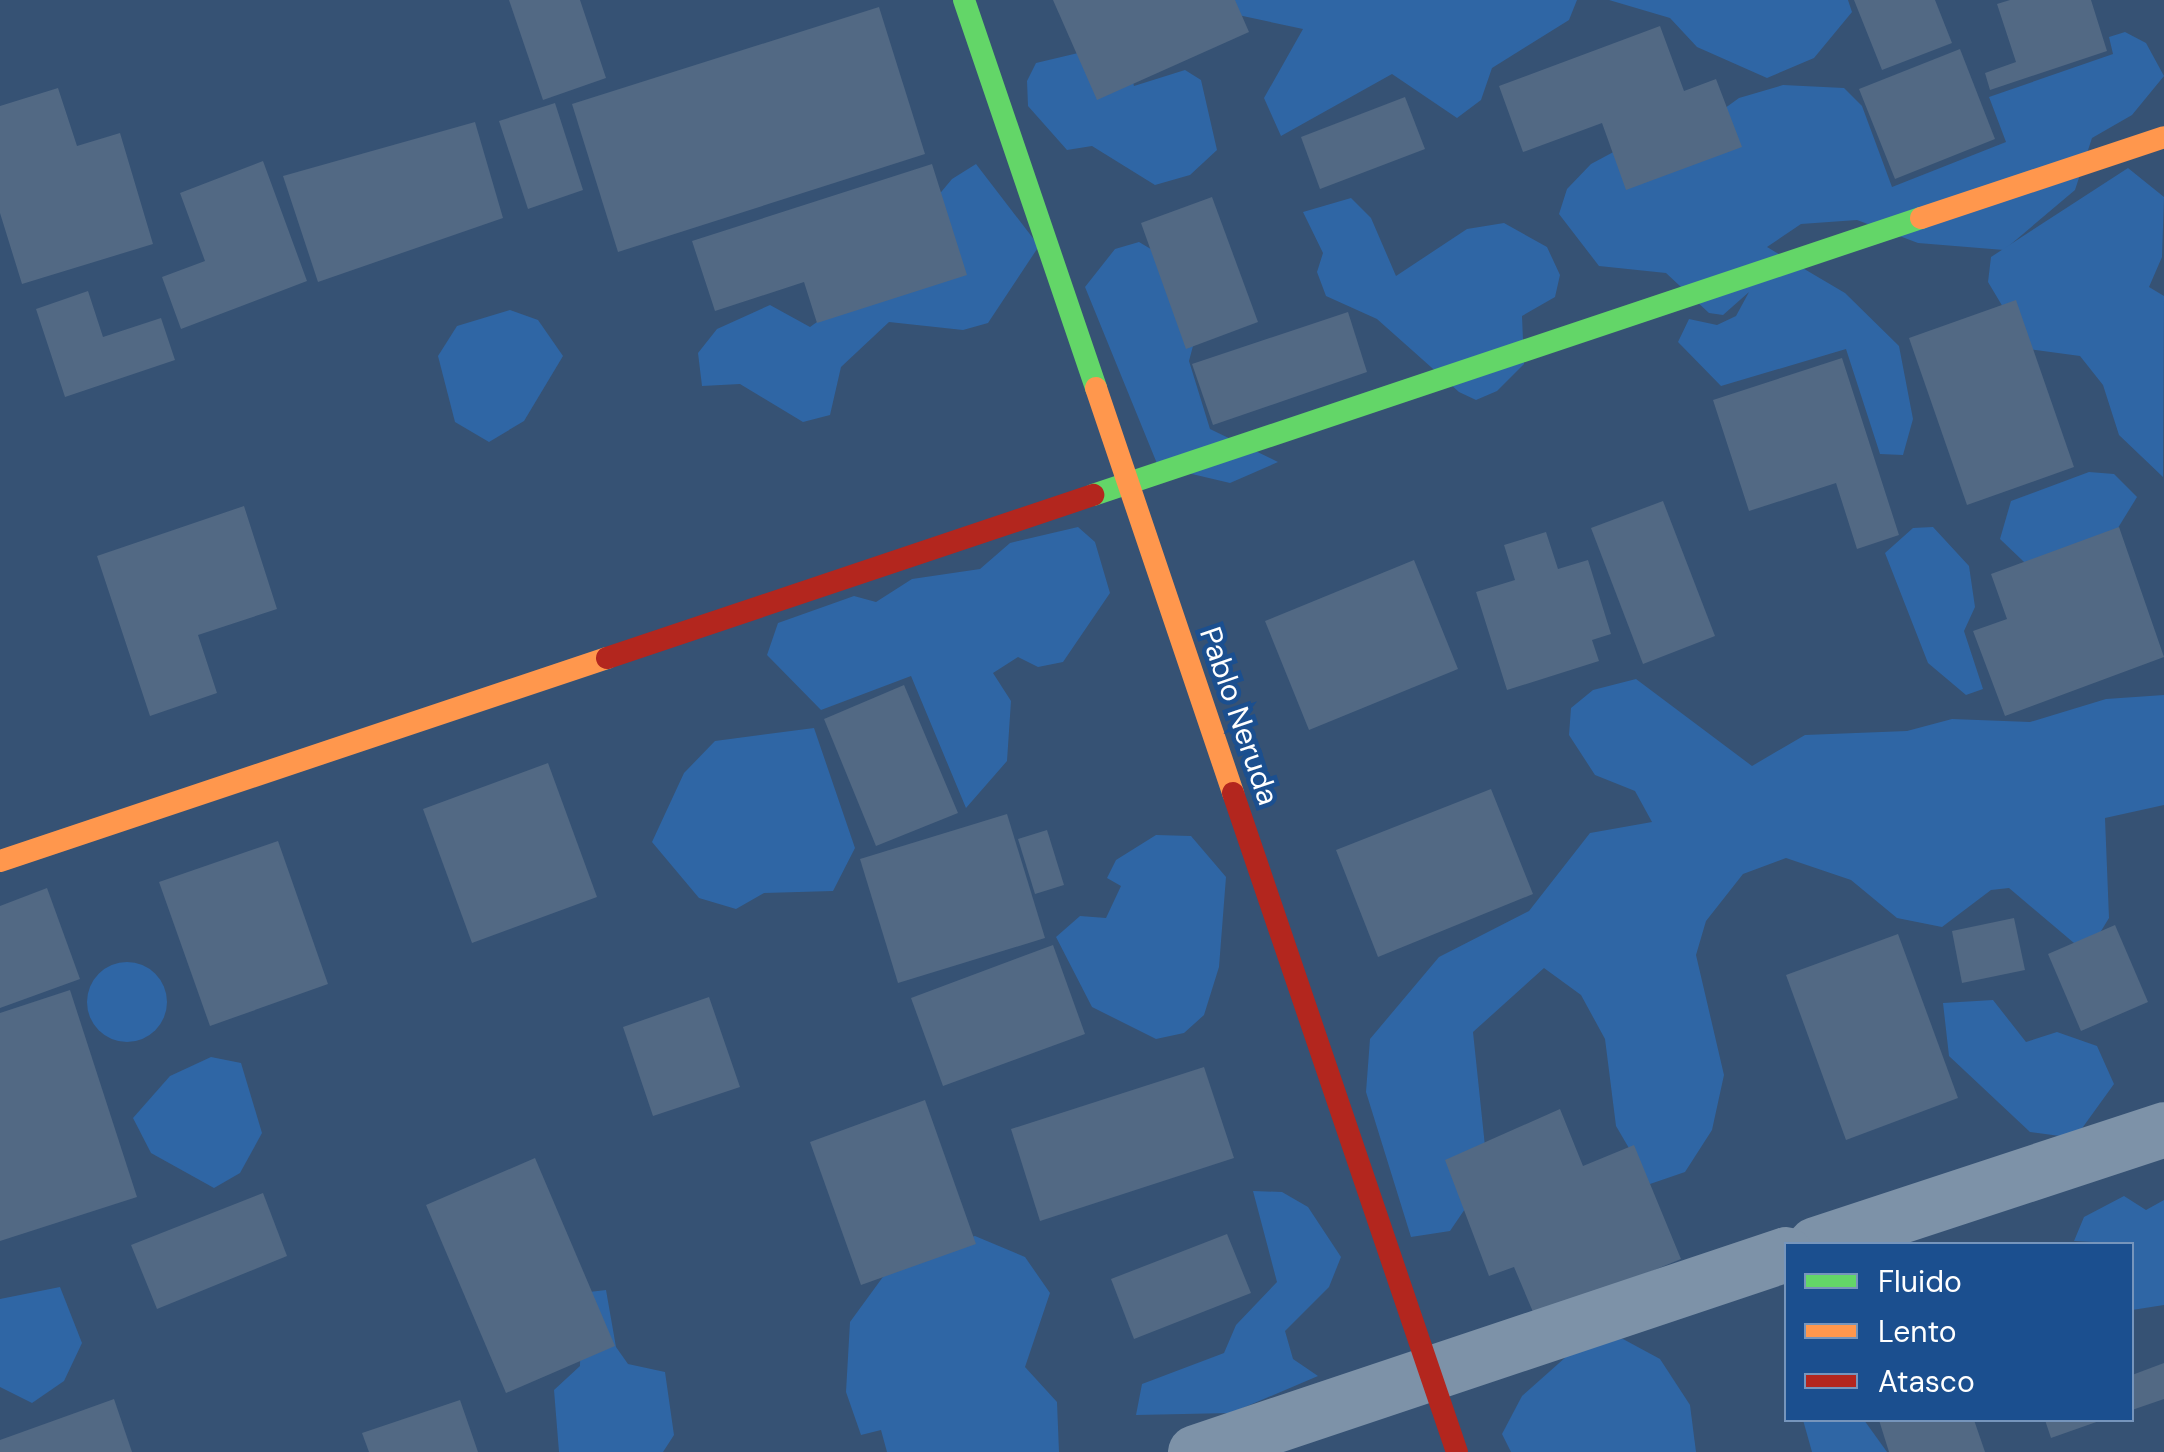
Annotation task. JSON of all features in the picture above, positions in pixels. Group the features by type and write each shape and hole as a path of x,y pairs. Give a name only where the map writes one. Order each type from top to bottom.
{"street":[{"name":"Pablo Neruda","path":"964,0 1457,1452"},
{"path":"0,861 2164,138"},
{"path":"1821,1242 2164,1129"},
{"path":"1195,1452 1784,1255"}],"shaded area":[{"path":"1218,0 1577,0 1569,20 1492,68 1481,100 1457,118 1392,74 1281,136 1264,98 1303,29 1224,12"},
{"path":"1609,0 1848,0 1852,12 1814,58 1767,78 1697,47 1670,18"},
{"path":"2125,32 2146,43 2164,76 2132,115 2092,138 2075,190 2004,250 1918,243 1857,220 1801,224 1767,247 1845,293 1899,346 1913,419 1903,455 1880,454 1846,349 1721,386 1678,342 1689,319 1717,325 1736,316 1749,292 1723,315 1709,313 1666,273 1599,266 1559,214 1567,189 1591,164 1634,141 1685,137 1739,98 1783,85 1844,88 1862,106 1892,187 2006,142 1989,97 2113,54 2109,37"},
{"path":"1095,49 1129,68 1134,86 1185,70 1201,80 1217,150 1190,175 1155,185 1092,146 1067,150 1028,106 1027,81 1036,63"},
{"path":"976,164 1039,246 988,323 963,330 889,322 841,367 830,415 803,422 740,384 702,386 698,353 717,329 770,305 810,327 856,294 952,179"},
{"path":"2128,168 2164,197 2162,257 2149,287 2164,296 2163,477 2119,435 2103,385 2080,356 2028,349 1988,282 1991,257"},
{"path":"1351,198 1371,218 1396,276 1467,229 1504,223 1547,247 1560,275 1555,297 1522,316 1524,364 1497,391 1476,400 1459,392 1377,319 1326,296 1317,272 1323,253 1303,212"},
{"path":"1139,242 1176,264 1198,327 1189,361 1210,429 1278,462 1230,483 1158,466 1085,287 1115,249"},
{"path":"510,310 538,320 563,356 524,421 489,442 455,422 438,356 457,326"},
{"path":"2089,472 2114,474 2137,497 2097,562 2045,582 2000,539 2011,501"},
{"path":"1078,527 1095,542 1110,593 1063,662 1038,667 1018,657 993,673 1011,701 1007,761 966,808 911,676 821,710 767,655 778,623 854,596 876,602 912,579 980,569 1010,543"},
{"path":"1933,527 1969,566 1975,607 1964,631 1983,689 1966,695 1928,663 1885,553 1913,528"},
{"path":"1636,679 1752,766 1805,735 1907,731 1952,719 2030,722 2106,699 2164,695 2164,805 2105,818 2109,918 2087,954 2009,888 1991,890 1942,927 1897,918 1851,880 1786,858 1743,874 1706,921 1696,955 1724,1075 1712,1130 1685,1172 1650,1184 1616,1126 1605,1039 1581,995 1544,968 1473,1032 1488,1175 1450,1231 1411,1237 1366,1092 1370,1039 1439,957 1529,911 1590,833 1652,822 1635,791 1595,775 1569,735 1571,708 1593,690"},
{"path":"814,728 855,848 833,891 764,893 736,909 699,898 652,842 684,773 715,741"},
{"path":"1156,835 1191,836 1226,877 1219,967 1204,1015 1184,1033 1156,1039 1092,1007 1056,937 1080,916 1106,918 1121,886 1107,878 1116,860"},
{"path":"127,962 142,965 155,974 164,987 164,1017 155,1030 142,1039 127,1042 112,1039 99,1030 90,1017 87,1002 90,987 99,974 112,965"},
{"path":"1993,1000 2026,1042 2057,1032 2097,1046 2114,1084 2075,1138 2030,1132 1949,1056 1943,1003"},
{"path":"211,1057 241,1063 262,1133 240,1173 214,1188 151,1153 133,1118 170,1076"},
{"path":"1253,1191 1282,1192 1308,1207 1341,1257 1329,1287 1285,1331 1293,1359 1318,1376 1231,1413 1136,1415 1142,1384 1224,1353 1236,1325 1277,1282"},
{"path":"2124,1196 2146,1210 2164,1200 2164,1305 2134,1310 2134,1242 2074,1241 2084,1217"},
{"path":"975,1236 1025,1257 1050,1293 1025,1367 1057,1402 1059,1452 887,1452 881,1430 861,1435 846,1392 850,1322 896,1259"},
{"path":"60,1287 82,1343 64,1381 32,1403 0,1387 0,1299"},
{"path":"606,1290 616,1347 628,1364 665,1372 674,1435 663,1452 559,1452 554,1390 580,1366 581,1293"},
{"path":"1623,1339 1660,1359 1690,1405 1696,1452 1511,1452 1502,1434 1522,1396 1585,1340"},
{"path":"1804,1422 1865,1422 1887,1452 1812,1452"}],"building":[{"path":"509,0 580,0 606,78 543,100"},
{"path":"1053,0 1235,0 1249,32 1097,100"},
{"path":"1854,0 1935,0 1952,43 1882,70"},
{"path":"2010,0 2091,0 2107,51 1990,90 1985,73 2016,62 1997,4"},
{"path":"879,7 925,154 618,252 572,104"},
{"path":"1660,26 1684,91 1716,79 1742,147 1626,190 1602,123 1523,152 1499,86"},
{"path":"1960,49 1995,139 1895,179 1859,89"},
{"path":"58,88 77,146 120,133 153,244 22,284 0,213 0,106"},
{"path":"1405,97 1425,149 1320,189 1301,137"},
{"path":"555,103 583,190 528,209 499,121"},
{"path":"475,122 503,218 318,282 283,176"},
{"path":"263,161 307,281 181,329 162,277 205,261 180,193"},
{"path":"932,164 967,275 817,323 804,282 715,311 692,241"},
{"path":"1212,197 1258,322 1186,349 1141,223"},
{"path":"88,291 103,337 161,318 175,360 65,397 36,309"},
{"path":"2016,300 2074,467 1967,505 1909,338"},
{"path":"1348,312 1367,372 1213,425 1192,364"},
{"path":"1842,358 1899,535 1857,549 1836,483 1749,511 1713,400"},
{"path":"1663,501 1715,636 1643,664 1591,528"},
{"path":"244,506 277,609 198,635 217,693 150,716 97,556"},
{"path":"2119,527 2164,657 2005,716 1973,631 2007,619 1991,574"},
{"path":"1546,532 1558,569 1588,560 1611,634 1592,640 1599,661 1507,690 1476,592 1515,580 1504,545"},
{"path":"1414,560 1458,669 1309,730 1265,621"},
{"path":"904,685 958,813 876,846 824,719"},
{"path":"548,763 597,897 472,943 423,809"},
{"path":"1491,789 1533,894 1378,957 1336,850"},
{"path":"1007,814 1045,938 898,983 860,859"},
{"path":"1047,830 1064,885 1035,894 1018,839"},
{"path":"278,841 328,984 210,1026 159,882"},
{"path":"47,888 80,979 0,1008 0,906"},
{"path":"2014,918 2025,970 1962,983 1952,931"},
{"path":"2115,925 2148,1002 2081,1031 2048,954"},
{"path":"1898,934 1958,1098 1846,1140 1786,975"},
{"path":"1053,945 1085,1034 943,1086 911,998"},
{"path":"70,990 137,1197 0,1241 0,1013"},
{"path":"709,997 740,1087 653,1116 623,1027"},
{"path":"1204,1067 1234,1158 1040,1221 1011,1129"},
{"path":"925,1100 976,1244 861,1285 810,1142"},
{"path":"1560,1109 1583,1166 1634,1145 1681,1259 1536,1319 1514,1267 1489,1276 1445,1160"},
{"path":"535,1158 615,1346 506,1393 426,1205"},
{"path":"263,1193 287,1256 157,1309 131,1245"},
{"path":"1227,1234 1251,1293 1134,1339 1111,1279"},
{"path":"2164,1363 2164,1399 2134,1409 2134,1374"},
{"path":"114,1399 132,1452 0,1452 0,1440"},
{"path":"460,1400 478,1452 369,1452 362,1433"},
{"path":"1880,1422 1975,1422 1985,1452 1889,1452"},
{"path":"2046,1422 2096,1422 2051,1438"}],"traffic: fast":[{"path":"964,0 1096,388"},
{"path":"1093,495 1921,218"}],"traffic: slow":[{"path":"1921,218 2164,137"},
{"path":"1096,388 1233,793"},
{"path":"0,861 607,658"}],"traffic: jam":[{"path":"607,658 1093,495"},
{"path":"1233,793 1457,1452"}]}
